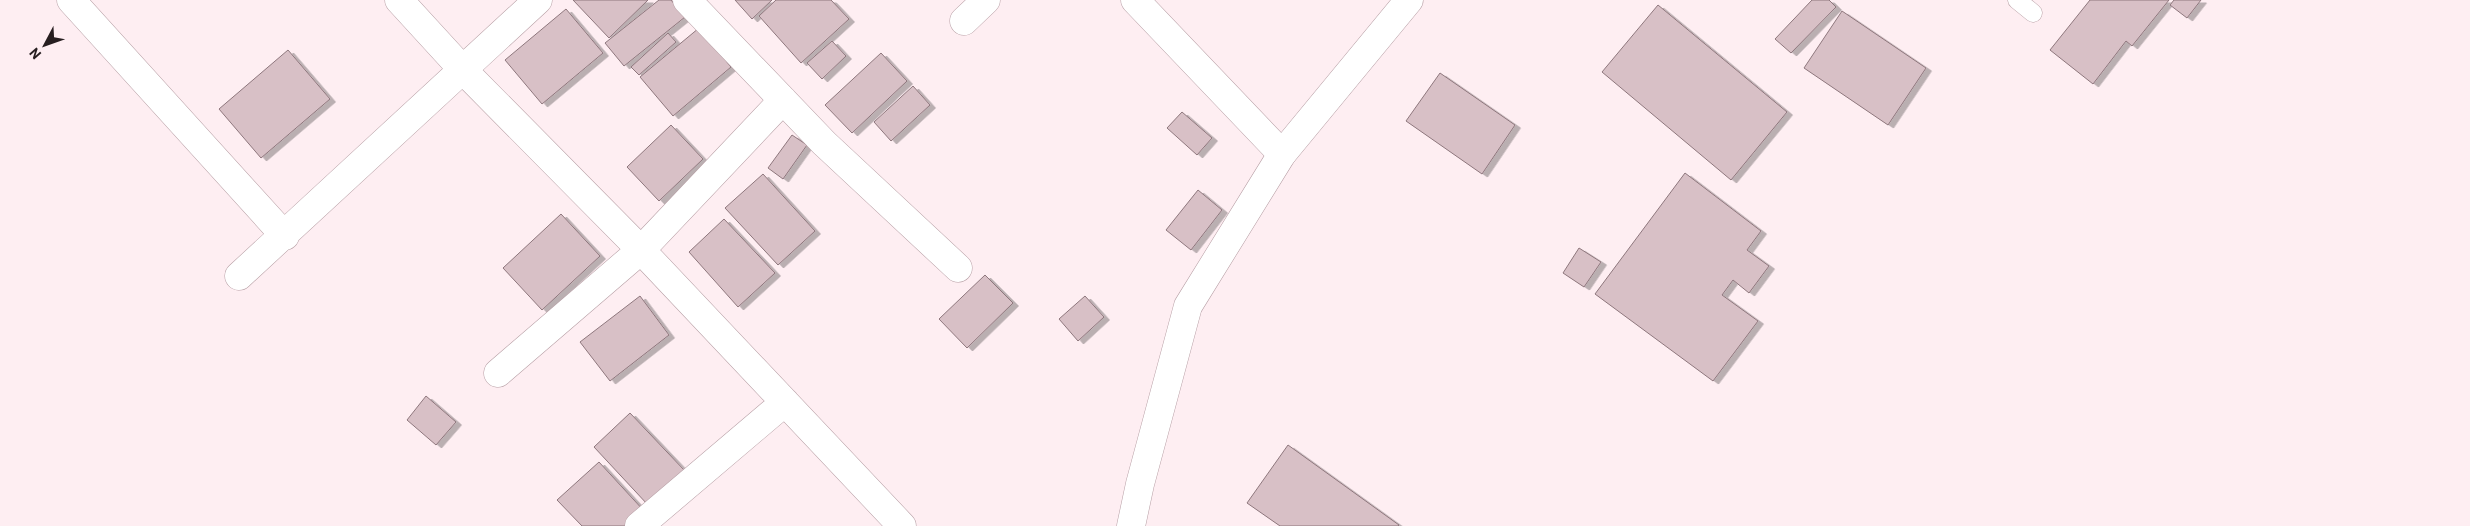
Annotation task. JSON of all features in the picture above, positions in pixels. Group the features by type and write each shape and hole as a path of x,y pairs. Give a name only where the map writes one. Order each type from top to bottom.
{"street":[{"path":"71,0 284,236"},
{"path":"399,0 464,71 641,250 902,526"},
{"path":"239,276 464,71 538,0"},
{"path":"686,0 824,143 958,268"},
{"path":"964,21 986,0"},
{"path":"1135,0 1282,154"},
{"path":"1132,526 1140,484 1188,306 1282,154 1409,0"},
{"path":"498,374 641,250 783,100"},
{"path":"639,526 785,402"}],"lane":[{"path":"2016,0 2033,13"}],"building":[{"path":"573,0 648,0 609,38"},
{"path":"659,0 671,0 685,17 624,66 605,43"},
{"path":"735,0 772,0 752,19"},
{"path":"776,0 831,0 849,19 801,63 759,16"},
{"path":"1812,0 1829,0 1836,7 1791,53 1775,39"},
{"path":"2090,0 2169,0 2132,46 2126,41 2093,84 2050,50"},
{"path":"2174,0 2201,0 2187,18 2170,5"},
{"path":"1658,5 1787,112 1731,180 1602,72"},
{"path":"566,9 603,53 542,104 505,60"},
{"path":"1842,11 1926,68 1888,125 1804,68"},
{"path":"699,28 731,67 673,116 640,77"},
{"path":"668,33 676,42 639,75 631,67"},
{"path":"832,41 846,56 822,79 807,63"},
{"path":"288,50 330,99 261,158 219,109"},
{"path":"881,53 907,81 852,133 825,105"},
{"path":"1440,73 1515,125 1482,174 1406,121"},
{"path":"913,86 930,105 891,141 874,122"},
{"path":"1182,112 1212,138 1197,155 1167,128"},
{"path":"671,125 703,159 659,201 627,167"},
{"path":"792,135 807,145 783,179 768,168"},
{"path":"1685,173 1761,231 1747,250 1769,266 1749,293 1733,280 1722,295 1758,321 1713,381 1595,294"},
{"path":"763,174 815,231 778,265 725,208"},
{"path":"1198,190 1222,210 1191,250 1166,230"},
{"path":"561,214 600,256 542,310 503,268"},
{"path":"724,219 775,273 738,307 689,252"},
{"path":"1579,248 1601,262 1584,287 1563,273"},
{"path":"985,275 1013,303 967,348 939,319"},
{"path":"640,296 669,335 610,381 580,342"},
{"path":"1085,296 1104,317 1078,341 1059,319"},
{"path":"426,396 456,422 436,445 407,420"},
{"path":"630,413 685,471 648,505 594,447"},
{"path":"1288,445 1399,525 1280,526 1247,503"},
{"path":"599,462 645,512 630,526 582,526 557,500"}]}
